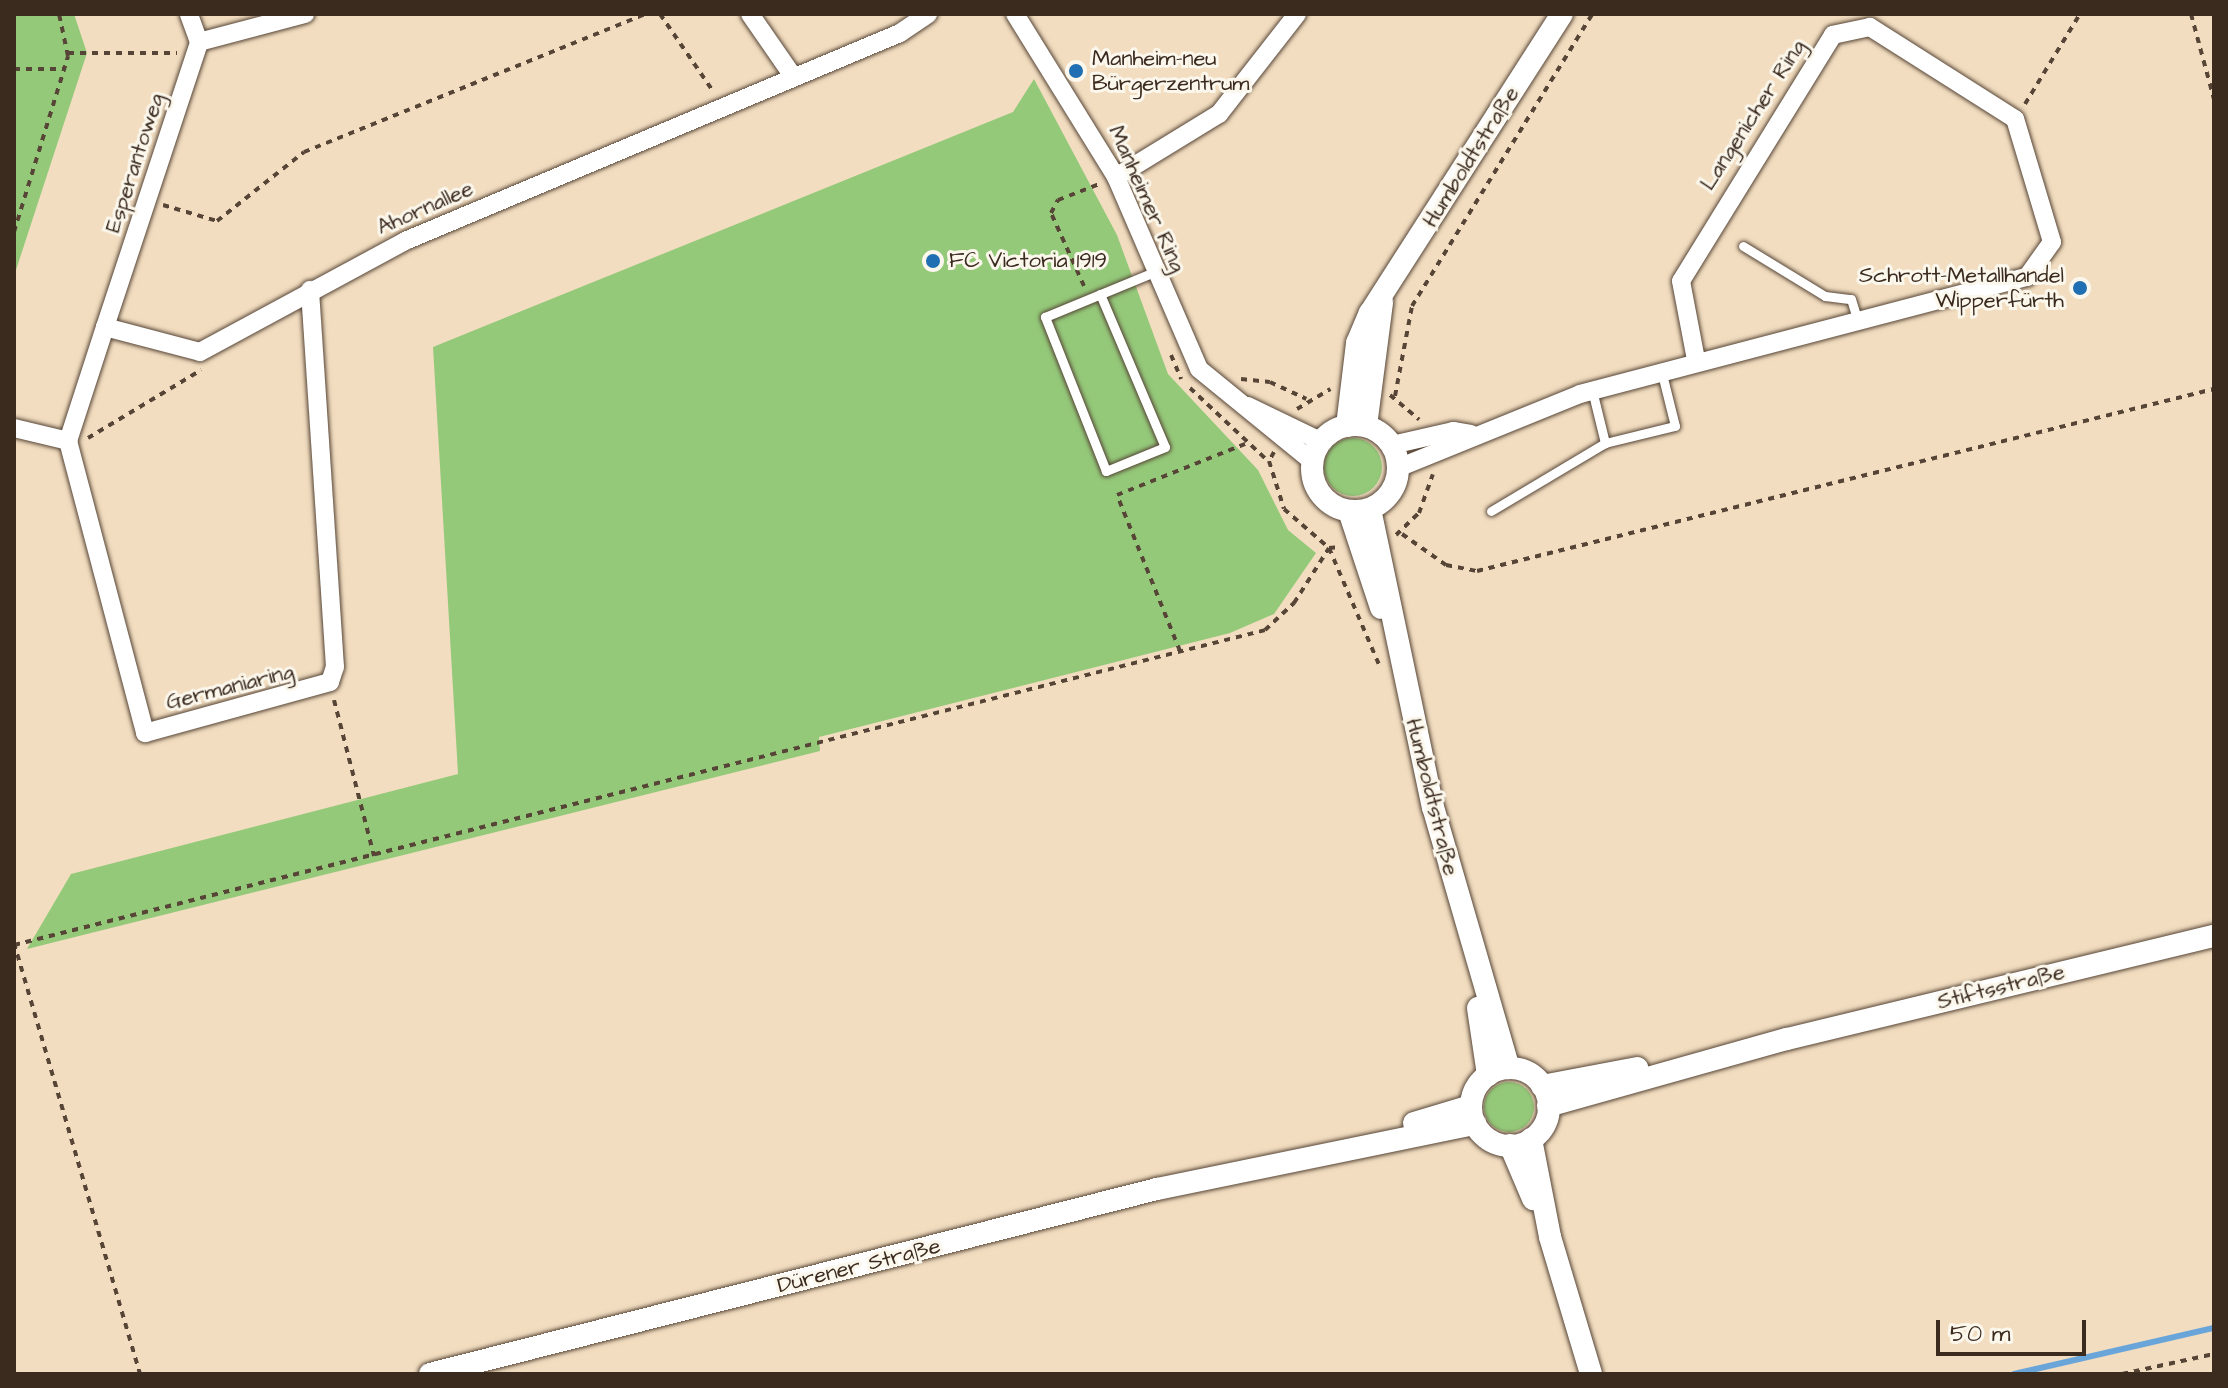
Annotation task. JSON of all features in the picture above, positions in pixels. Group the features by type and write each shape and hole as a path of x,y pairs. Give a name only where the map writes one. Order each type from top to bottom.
{"street":[{"path":"189,14 197,47 305,14"},
{"path":"750,14 793,76"},
{"name":"Ahornallee","path":"200,352 405,241 900,33 928,14"},
{"name":"Manheimer Ring","path":"1015,14 1116,177 1154,272 1199,369 1280,441 1316,451"},
{"path":"1116,177 1219,114 1297,14"},
{"name":"Humboldtstraße","path":"1357,426 1361,391 1357,343 1562,14"},
{"name":"Langenicher Ring","path":"1696,360 1681,281 1833,35 1870,27 2015,119"},
{"name":"Esperantoweg","path":"105,327 149,201 197,47"},
{"path":"1392,445 1398,468 1391,492 1359,510 1316,488 1316,451 1357,426 1392,445 1471,434 1592,390 1661,370 2036,271 2052,242 2015,119"},
{"name":"Germaniaring","path":"70,444 145,733 330,682 335,667 310,290"},
{"path":"14,428 70,444 105,327 200,352"},
{"name":"Manheimer Ring","path":"1234,401 1290,422 1316,451"},
{"path":"1398,468 1460,448 1471,434"},
{"name":"Humboldtstraße","path":"1359,510 1394,638 1498,1071"},
{"name":"Stiftsstraße","path":"1545,1096 2214,936"},
{"path":"1521,1142 1490,1140 1473,1115 1498,1071 1545,1096 1521,1142 1591,1374"},
{"name":"Dürener Straße","path":"430,1374 1473,1115"}],"lane":[{"path":"1743,246 1825,296 1851,299 1857,319"},
{"path":"1100,294 1165,447 1106,471 1045,317 1100,294 1154,272"},
{"path":"1491,511 1605,443 1675,426 1661,370"},
{"path":"1592,390 1605,443"}],"path":[{"path":"14,232 65,69 68,53 59,14"},
{"path":"149,201 217,221 304,152 646,14"},
{"path":"660,14 723,106"},
{"path":"1395,396 1412,306 1592,14"},
{"path":"2015,119 2080,14"},
{"path":"2191,14 2214,99"},
{"path":"68,53 197,47"},
{"path":"14,69 65,69"},
{"path":"1100,294 1080,284 1051,213 1058,200 1116,177"},
{"path":"70,444 206,367 200,352"},
{"path":"1233,374 1306,399 1361,391 1395,396 1411,407 1426,438"},
{"path":"1431,457 1430,485 1402,534 1446,565 1477,571 2214,389"},
{"path":"1290,422 1306,399"},
{"path":"1280,441 1269,461 1284,509 1329,548 1381,671"},
{"path":"1180,651 1117,495 1246,443"},
{"path":"140,1374 14,944 1265,630 1294,603 1329,548"},
{"path":"330,682 374,856"},
{"path":"2122,1374 2214,1354"}],"green space":[{"path":"14,14 74,14 87,53 14,276"},
{"path":"1034,79 1117,235 1168,374 1258,470 1288,530 1316,553 1274,614 1230,633 819,737 820,751 27,949 71,874 458,774 433,347 1013,112"},
{"path":"1353,438 1374,446 1382,467 1374,488 1353,496 1332,488 1324,467 1332,446"},
{"path":"1509,1082 1526,1090 1534,1107 1526,1124 1509,1132 1492,1124 1484,1107 1492,1090"}],"waterway":[{"path":"2014,1374 2214,1328"}],"place":[{"name":"Manheim-neu Bürgerzentrum","path":"1076,71"},
{"name":"FC Victoria 1919","path":"933,261"},
{"name":"Schrott-Metallhandel Wipperfürth","path":"2080,288"}]}
